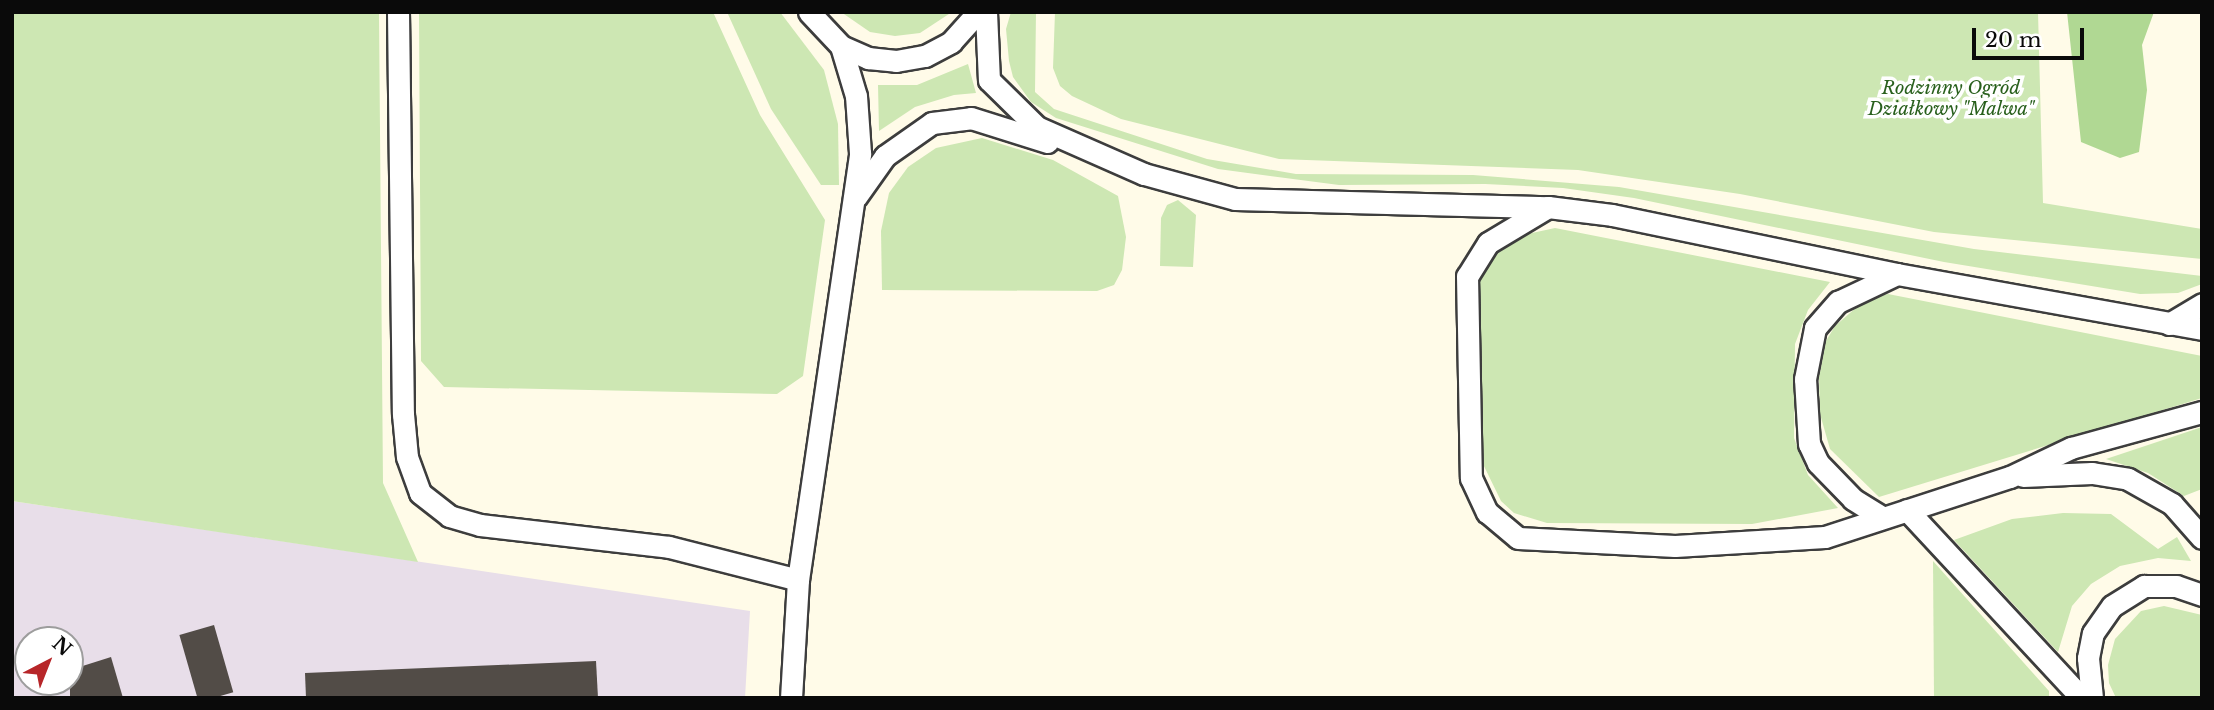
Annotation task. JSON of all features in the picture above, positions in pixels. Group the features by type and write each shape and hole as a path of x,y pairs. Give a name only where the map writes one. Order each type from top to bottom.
{"lane":[{"path":"398,12 403,414 407,457 420,493 449,516 480,525 669,547 798,580"},
{"path":"809,12 841,46 868,58 896,61 925,56 951,43 978,12"},
{"path":"986,12 989,80 1002,97 1037,127 1120,164"},
{"path":"791,698 798,580 860,153 856,96 841,46"},
{"path":"853,201 885,156 932,123 971,118 1235,199 1548,207 1612,215 1896,274 2202,329"},
{"path":"1548,207 1488,243 1467,276 1468,458 1478,497 1500,526 1518,538 1538,542 1764,544 1825,537 1880,516 2010,477 2071,449 2202,412"},
{"path":"1880,516 1853,499 1818,463 1809,444 1805,379 1815,328 1838,302 1896,274"},
{"path":"2169,324 2202,304"},
{"path":"2010,477 2092,473 2127,479 2172,505 2202,538"},
{"path":"1907,510 2082,698"},
{"path":"2092,698 2088,659 2093,633 2112,606 2144,586 2176,586 2202,595"}],"shaded area":[{"path":"12,501 750,611 745,698 12,698"}],"green space":[{"path":"12,12 379,12 383,483 418,562 12,501"},
{"path":"419,12 713,12 760,115 825,220 803,376 777,394 444,387 421,361"},
{"path":"727,12 780,12 824,70 838,124 839,185 821,185 771,109"},
{"path":"841,12 952,12 920,33 895,36 870,32"},
{"path":"1011,12 1036,12 1035,92 1054,109 1207,159 1296,174 1473,175 1619,187 1974,249 2202,276 2202,284 2178,293 2140,294 1944,262 1634,198 1563,188 1485,184 1339,185 1218,169 1056,118 1031,102 1013,77 1009,61 1006,29"},
{"name":"Rodzinny Ogród Działkowy \"Malwa\"","path":"1055,12 2038,12 2043,203 2202,229 2202,259 1934,232 1740,194 1578,170 1279,159 1121,119 1072,96 1060,86 1053,68"},
{"path":"2067,12 2154,12 2142,45 2147,90 2139,152 2120,158 2081,142"},
{"path":"968,64 976,93 954,95 915,107 879,131 878,85 917,85"},
{"path":"982,138 1053,160 1118,196 1126,237 1122,270 1114,285 1097,291 882,290 881,231 889,193 908,167 936,148"},
{"path":"1178,200 1196,215 1193,267 1160,266 1161,218 1167,205"},
{"path":"1555,228 1830,282 1808,310 1795,344 1794,438 1808,475 1838,508 1752,524 1547,523 1514,513 1501,501 1481,460 1477,289 1482,272 1500,247 1518,236"},
{"path":"1888,294 2202,356 2202,398 1879,497 1830,449 1820,414 1819,377 1826,341 1835,326 1865,300"},
{"path":"2202,427 2202,489 2184,496 2148,473 2106,459"},
{"path":"2063,513 2111,514 2158,549 2177,537 2191,561 2158,558 2120,566 2091,584 2072,606 2058,652 1954,540 2012,519"},
{"path":"1933,561 2049,691 2049,698 1934,698"},
{"path":"2164,606 2202,615 2202,698 2116,698 2109,683 2108,665 2115,639 2141,611"}],"building":[{"path":"214,625 233,692 213,698 197,698 179,635"},
{"path":"111,657 123,698 70,698 84,696 84,666"},
{"path":"596,661 598,698 306,698 305,673"}]}
